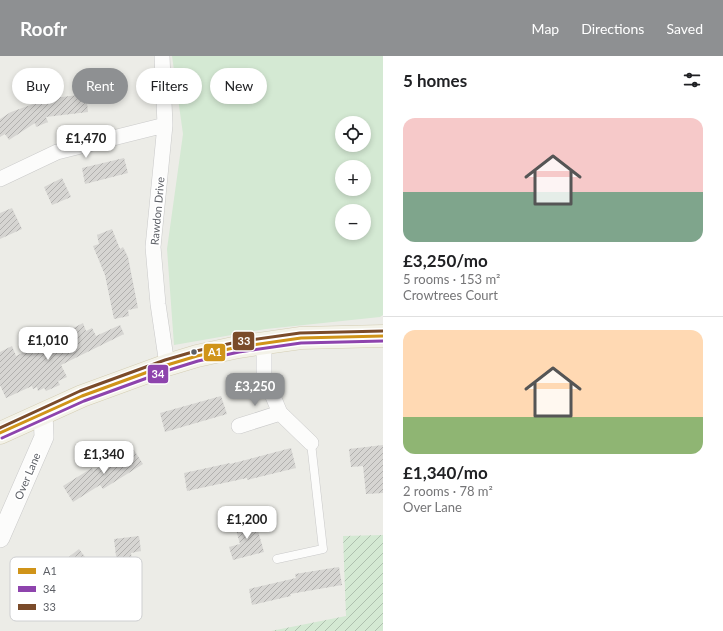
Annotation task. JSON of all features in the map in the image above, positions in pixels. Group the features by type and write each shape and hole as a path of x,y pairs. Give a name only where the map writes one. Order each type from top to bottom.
{"main road":[{"path":"0,433 82,396 167,365 197,356 238,347 301,338 383,336"}],"street":[{"name":"Rawdon Drive","path":"162,56 165,125 153,247 158,304 167,365"},
{"path":"0,179 58,152 165,125"},
{"path":"264,343 264,374 280,413 311,443"},
{"name":"Over Lane","path":"0,538 44,437 43,413"},
{"path":"239,426 280,413"}],"lane":[{"path":"277,559 323,548 311,443"}],"green space":[{"path":"172,56 383,56 383,315 380,317 266,329 174,345 167,249 183,134 179,104 202,104 202,68 174,68"},
{"path":"383,535 383,631 271,631 346,616 343,536"}],"building":[{"path":"72,96 72,104 87,104 88,112 46,117 48,122 36,127 35,123 9,140 5,134 0,137 0,119 11,112 33,104 64,104 64,97"},
{"path":"124,158 128,173 85,184 82,168"},
{"path":"62,178 71,197 52,205 44,187"},
{"path":"12,208 22,229 0,239 0,213"},
{"path":"112,229 120,249 123,247 128,257 138,308 128,310 129,316 114,319 105,275 93,246 99,244 97,235"},
{"path":"83,323 86,331 92,328 96,336 120,325 124,334 61,365 67,377 58,381 60,385 46,391 44,388 38,391 37,387 33,389 32,386 6,398 0,385 0,352 12,346 16,356 31,349 33,354 67,338 64,333"},
{"path":"221,396 227,414 165,432 160,413"},
{"path":"383,445 383,493 366,494 363,466 351,467 349,449"},
{"path":"132,447 143,464 103,489 100,485 73,502 63,486 92,468 93,471"},
{"path":"291,448 296,468 247,480 247,478 187,491 184,473 230,464"},
{"path":"254,517 264,552 233,560 229,547 240,544 234,523"},
{"path":"139,536 141,551 131,553 132,557 116,557 114,539"},
{"path":"79,549 85,557 69,557"},
{"path":"339,567 342,585 290,594 291,596 252,605 249,589 296,578 295,574"}],"transit line":[{"name":"33","path":"0,428 80,391 165,360 196,351 237,342 300,333 383,331"},
{"name":"A1","path":"0,433 82,396 167,365 197,356 238,347 301,338 383,336"},
{"name":"34","path":"2,438 84,401 198,361 239,352 301,343 383,341"}]}
